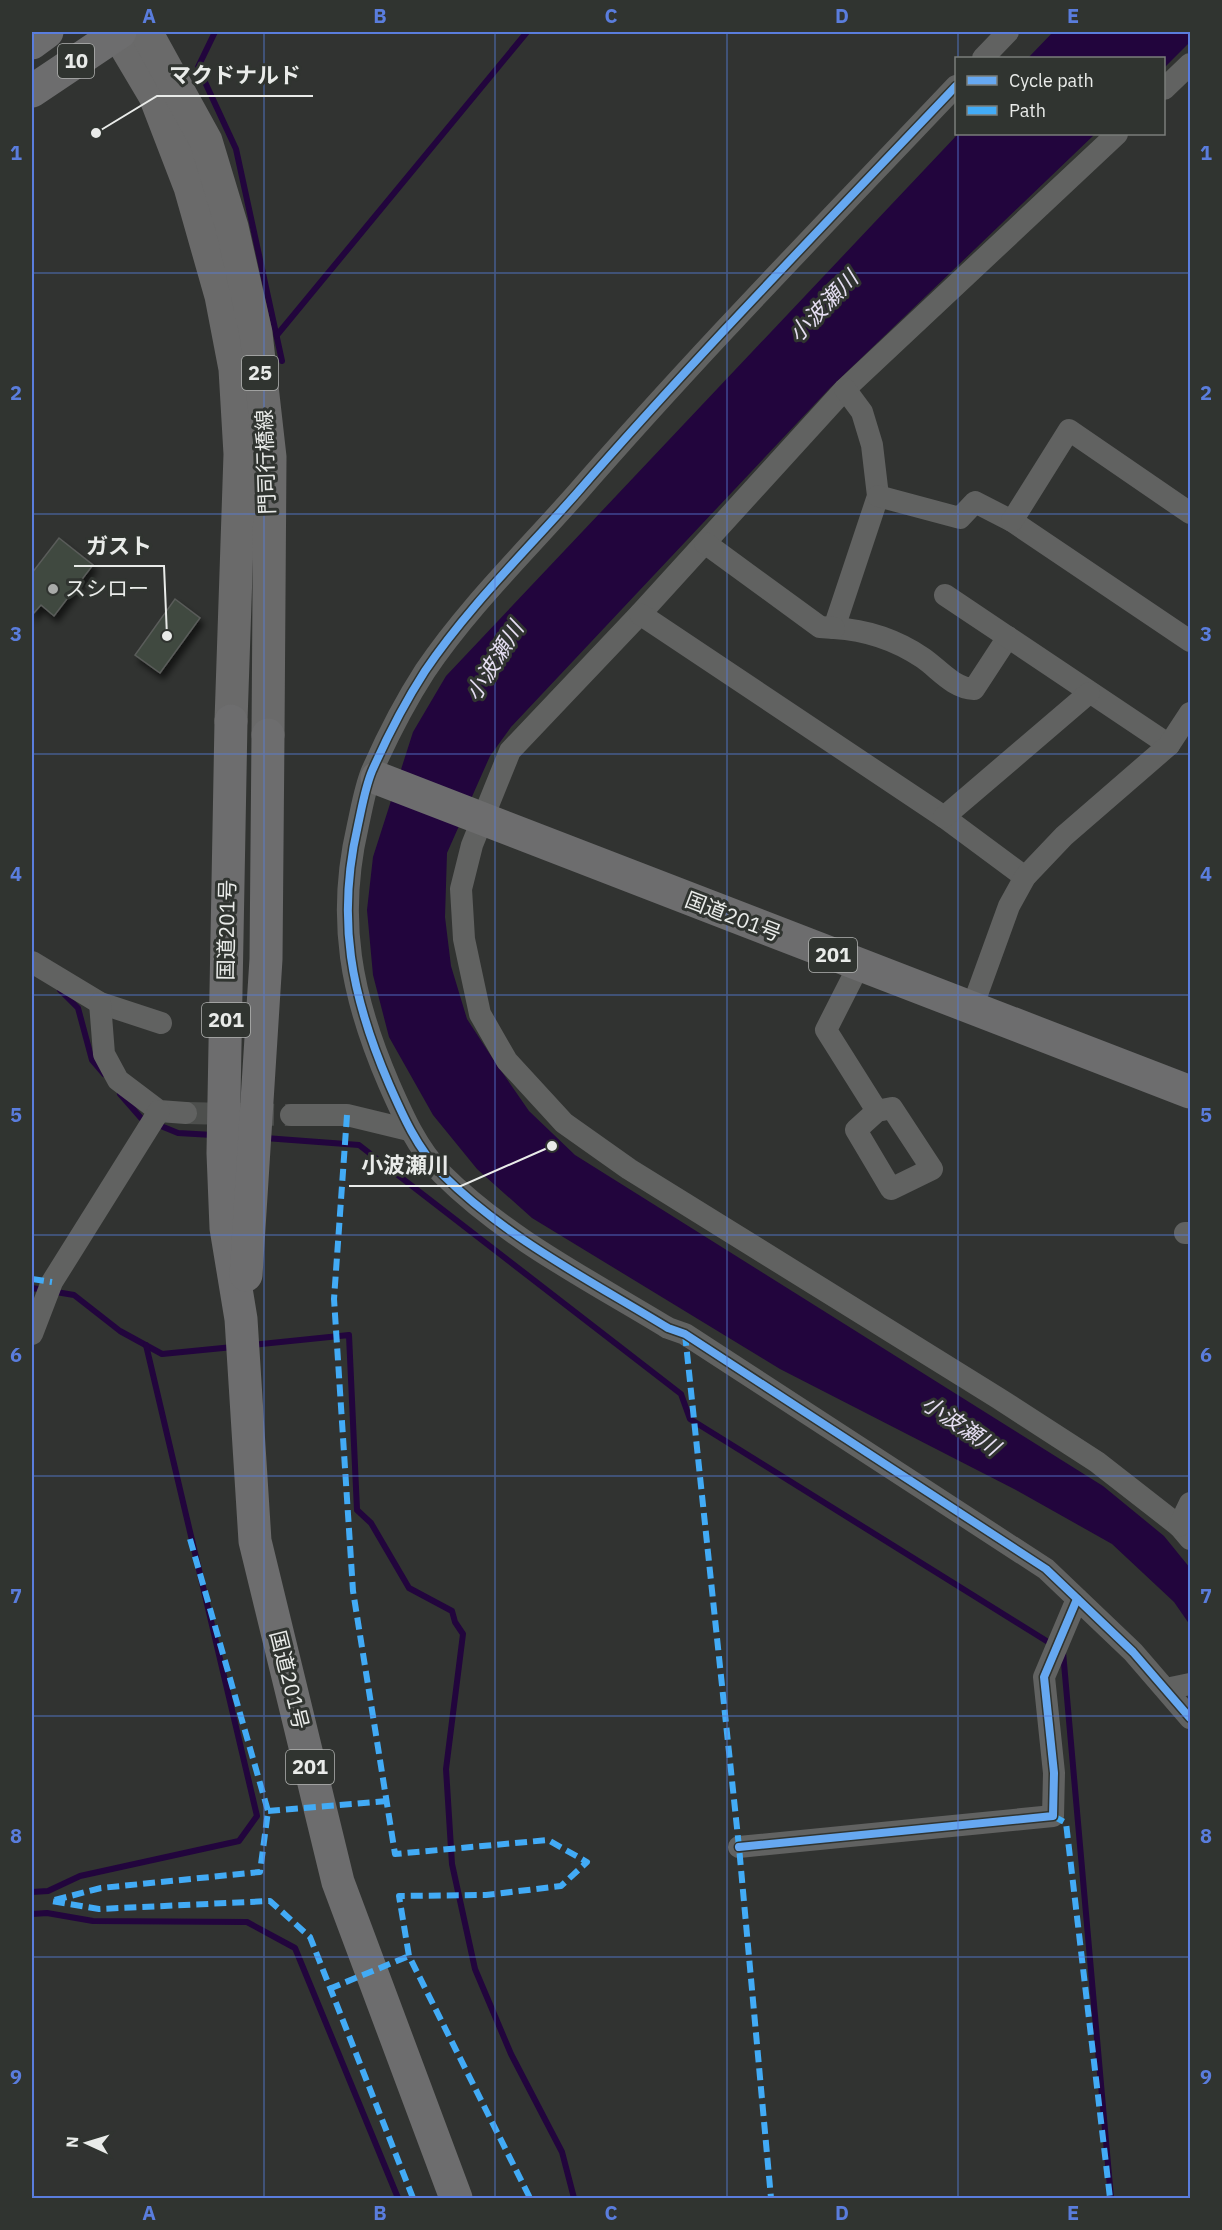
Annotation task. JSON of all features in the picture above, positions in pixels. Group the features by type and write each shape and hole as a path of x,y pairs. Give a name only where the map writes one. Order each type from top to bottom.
{"highway":[{"name":"10","path":"32,43 47,32"},
{"name":"10","path":"32,91 125,32"},
{"name":"国道201号","path":"231,721 224,1153 226,1228 241,1318 257,1552 338,1882 456,2199"},
{"name":"国道201号","path":"241,1318 250,1235 266,958 268,735"},
{"name":"国道201号","path":"377,778 478,819 1191,1092"}],"main road":[{"name":"門司行橋線","path":"125,32 155,96 190,187 221,296 235,369 240,454 231,721"},
{"name":"門司行橋線","path":"125,32 206,141 232,227 256,333 270,458 268,735"}],"street":[{"path":"984,57 1008,32"},
{"path":"1165,88 1191,64"},
{"path":"955,88 649,410 465,619 426,670 396,721 370,776 360,813 348,867 346,922 354,981 374,1048 409,1130 440,1172 498,1222 668,1328 685,1334 1046,1569 1166,1689 1191,1718"},
{"path":"1116,135 845,389 640,614 510,751 478,819 461,889 464,939 480,1014 507,1060 564,1123 629,1169 1097,1462 1185,1533 1191,1503"},
{"path":"834,628 878,496 872,445 862,412 845,389"},
{"path":"1012,521 1070,430 1191,513"},
{"path":"878,496 960,518 975,502 1012,521 1191,641"},
{"path":"705,543 820,627 861,629 894,641 922,658 962,688 974,689 1008,638"},
{"path":"945,595 1168,745"},
{"path":"640,614 944,818 1025,877"},
{"path":"944,818 1089,693"},
{"path":"972,1008 1009,906 1025,877 1064,836 1168,745 1191,713"},
{"path":"32,962 100,1003 161,1023"},
{"path":"859,965 826,1030 877,1111"},
{"path":"100,1003 104,1054 118,1080 159,1111 186,1113"},
{"path":"32,1334 52,1282 159,1111"},
{"path":"291,1115 347,1115 409,1130"},
{"path":"739,1847 1053,1816 1054,1773 1044,1677 1077,1599"},
{"path":"1166,1689 1191,1684"}],"water":[{"path":"1053,32 1190,32 1190,42 1165,67 1165,57 1029,57"},
{"path":"957,135 1094,135 830,388 511,727 490,756 447,853 445,917 451,966 467,1019 529,1111 575,1155 1103,1486 1164,1536 1190,1568 1190,1625 1174,1602 1112,1544 1016,1490 780,1369 532,1218 477,1169 433,1115 389,1037 373,975 367,910 373,857 413,732 446,676"}],"building":[{"name":"スシロー","path":"59,538 93,565 54,616 41,605 32,615 32,573"},
{"path":"175,599 200,618 160,673 135,655"}],"waterway":[{"path":"215,32 198,67 236,149 282,361"},
{"path":"277,335 527,32"},
{"path":"60,990 78,1008 92,1060 104,1074"},
{"path":"120,1094 141,1118 146,1120"},
{"path":"156,1124 178,1133 213,1135"},
{"path":"265,1138 359,1145 681,1394 690,1419 1053,1645"},
{"path":"32,1288 74,1295 120,1331 162,1354 233,1347"},
{"path":"252,1345 349,1335 357,1510 371,1523 409,1588 452,1611 455,1622 463,1634 446,1769 452,1864 475,1969 511,2054 562,2152 574,2198"},
{"path":"32,1892 48,1891 80,1876 239,1841 257,1816 146,1345"},
{"path":"1063,1652 1111,2198"},
{"path":"32,1914 47,1913 93,1921 247,1922 295,1948 398,2198"}],"tunnel":[{"path":"186,1113 291,1115"}],"marked path":[{"path":"347,1115 334,1299 353,1591 395,1854 548,1840 587,1862 561,1886 486,1895 399,1896 409,1956 530,2198"},
{"path":"32,1279 52,1282"},
{"path":"685,1334 739,1847 771,2198"},
{"path":"190,1539 268,1811 260,1872 101,1888 51,1901 99,1909 270,1901 310,1937 413,2198"},
{"path":"268,1811 387,1801"},
{"path":"1053,1816 1066,1823 1110,2198"},
{"path":"329,1989 409,1956"}],"cycle path":[{"path":"955,87 670,389 479,602 425,671 390,733 372,771 366,791 351,860 348,893 351,957 365,1020 405,1120 433,1164 467,1197 550,1257 668,1328 685,1334 1046,1569 1133,1652 1190,1718"},
{"path":"739,1847 1053,1816 1054,1773 1044,1677 1077,1599"}],"place":[{"name":"マクドナルド","path":"96,133"},
{"name":"スシロー","path":"53,589"},
{"name":"ガスト","path":"167,636"},
{"name":"小波瀬川","path":"552,1146"}]}
